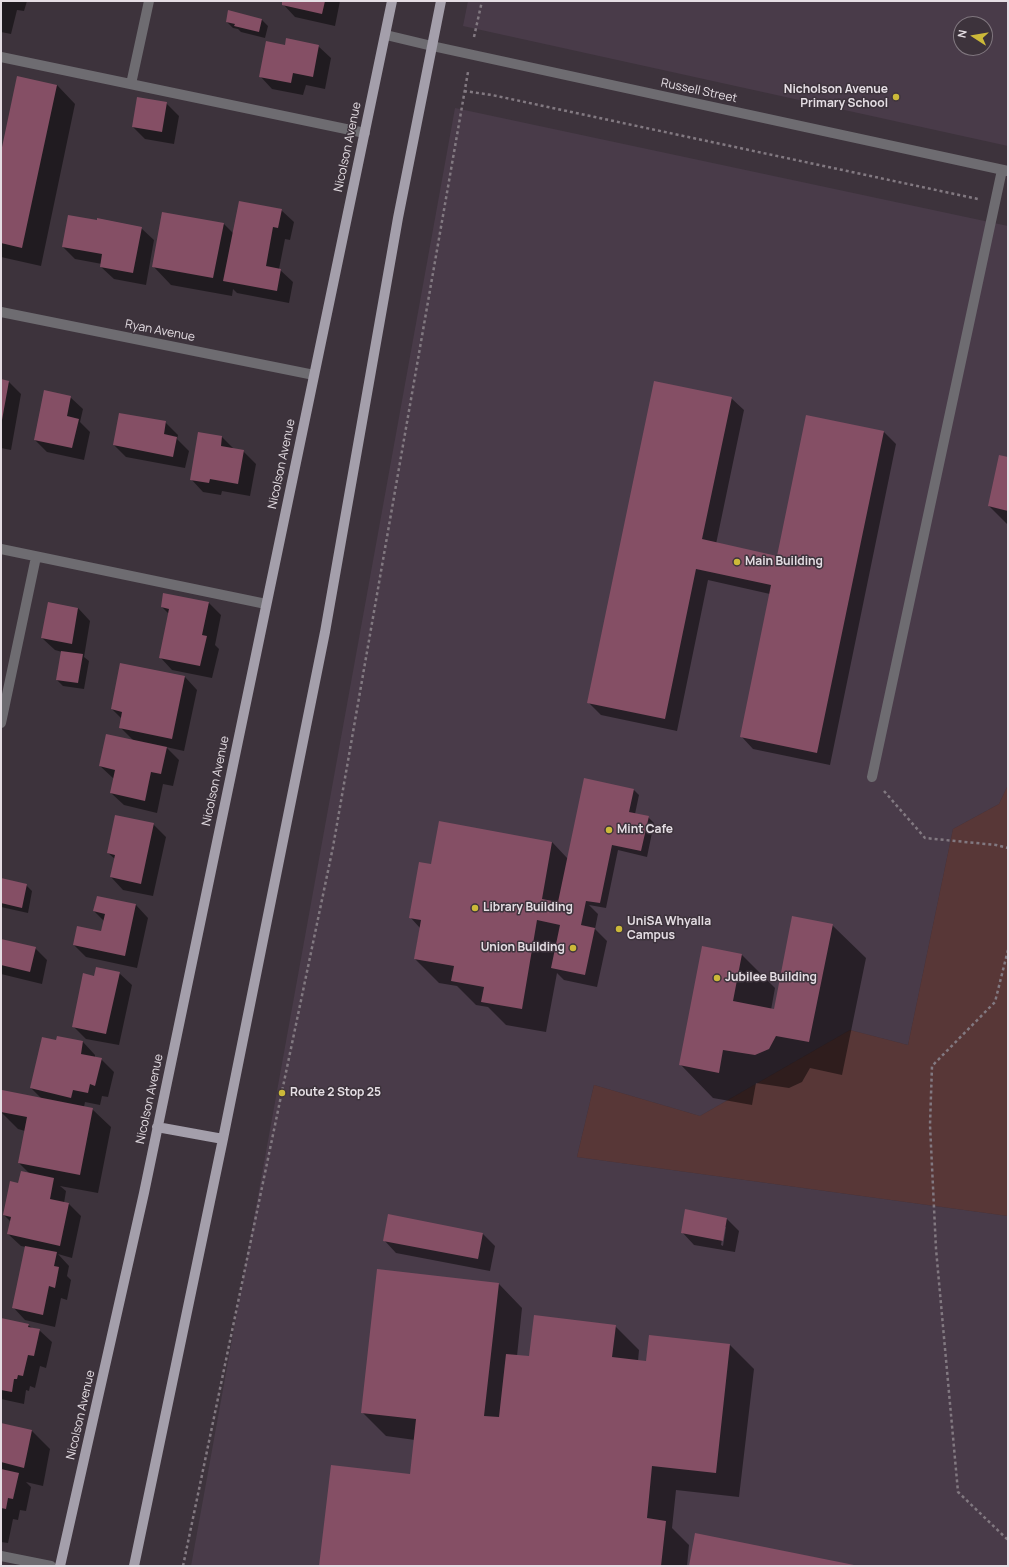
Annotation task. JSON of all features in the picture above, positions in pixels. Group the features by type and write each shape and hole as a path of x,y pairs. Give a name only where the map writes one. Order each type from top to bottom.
{"main road":[{"name":"Nicolson Avenue","path":"60,1566 157,1127 392,1"},
{"path":"134,1566 223,1139 325,632 398,218 441,1"},
{"path":"157,1127 223,1139"}],"street":[{"path":"131,84 148,1"},
{"name":"Russell Street","path":"386,34 432,46 1005,170"},
{"path":"1,57 364,133"},
{"path":"872,777 995,203 1005,170"},
{"name":"Ryan Avenue","path":"1,312 314,375"},
{"path":"1,549 266,604"},
{"path":"1,723 36,557"},
{"path":"1,1556 51,1566"}],"path":[{"path":"183,1566 333,847 464,91 482,1"},
{"path":"464,91 500,97 995,203"},
{"path":"872,777 926,838 996,845 1008,848"},
{"path":"1008,950 995,1002 932,1066 930,1125 936,1249 958,1492 1008,1540"}],"shaded area":[{"name":"Nicholson Avenue Primary School","path":"468,1 1008,1 1008,146 463,26"},
{"name":"UniSA Whyalla Campus","path":"455,108 1008,226 1008,785 999,804 953,829 908,1045 850,1030 700,1116 594,1085 577,1157 1008,1216 1008,1566 191,1566"},
{"path":"1008,785 1008,1216 577,1157 594,1085 700,1116 850,1030 908,1045 953,829 999,804"}],"building":[{"path":"282,1 325,1 322,14 282,5"},
{"path":"228,10 262,19 259,32 234,26 235,24 226,22"},
{"path":"286,38 319,45 313,77 293,73 291,83 259,77 266,41 285,45"},
{"path":"17,76 57,85 22,248 1,243 1,152"},
{"path":"137,97 167,102 162,132 132,127"},
{"path":"239,201 282,209 278,228 273,227 266,266 281,269 277,291 223,281"},
{"path":"162,212 224,223 213,278 152,267"},
{"path":"68,215 97,220 97,218 142,227 133,273 100,267 102,254 62,247"},
{"path":"1,379 9,381 2,420 1,420"},
{"name":"Main Building","path":"654,381 732,397 702,539 777,556 806,415 884,431 817,753 740,737 771,585 696,569 665,719 587,703"},
{"path":"44,390 71,396 67,416 79,419 72,448 34,440"},
{"path":"119,413 166,421 164,434 177,437 173,457 113,445"},
{"path":"198,432 222,436 221,446 244,450 238,484 210,479 209,483 190,480"},
{"path":"999,455 1008,457 1008,511 988,506"},
{"path":"163,593 209,602 202,635 207,636 200,666 159,658 169,609 161,607"},
{"path":"48,602 78,608 72,644 41,638"},
{"path":"61,651 83,654 78,683 56,680"},
{"path":"120,663 185,676 172,739 119,728 122,712 111,709"},
{"path":"106,734 167,747 161,774 151,772 145,801 110,793 115,770 99,766"},
{"name":"Library Building","path":"584,778 634,789 629,812 649,816 641,851 612,845 600,903 586,901 581,925 595,928 585,975 551,968 560,925 537,920 522,1009 481,1002 484,987 451,981 454,966 414,959 421,920 409,918 419,862 431,864 439,821 552,842 542,899 558,902"},
{"path":"115,815 154,823 141,884 110,877 115,855 107,853"},
{"path":"1,878 27,884 22,908 1,903"},
{"path":"97,896 136,904 125,956 73,945 77,926 101,931 105,914 93,911"},
{"name":"Jubilee Building","path":"792,916 833,924 809,1042 776,1036 769,1049 755,1055 723,1050 719,1073 679,1065 702,946 742,954 733,1001 774,1009"},
{"path":"1,939 36,947 30,972 1,965"},
{"path":"96,967 120,972 106,1034 72,1027 83,973 94,976"},
{"path":"57,1036 83,1041 81,1054 102,1058 95,1086 90,1084 88,1093 73,1090 71,1098 30,1088 42,1037 56,1040"},
{"path":"2,1090 93,1108 80,1175 18,1163 27,1117 1,1112"},
{"path":"21,1171 54,1178 50,1199 69,1203 60,1246 7,1234 11,1217 3,1215 10,1181 18,1183"},
{"path":"685,1209 727,1218 723,1241 681,1233"},
{"path":"388,1214 483,1233 478,1259 383,1241"},
{"path":"25,1246 57,1252 54,1266 59,1267 55,1288 49,1286 43,1315 12,1308"},
{"path":"377,1269 499,1283 484,1416 499,1417 506,1354 529,1356 534,1315 616,1325 612,1357 646,1361 649,1335 730,1344 716,1473 652,1466 647,1518 666,1521 661,1566 319,1566 331,1465 410,1474 416,1419 361,1413"},
{"path":"1,1318 29,1324 28,1327 40,1329 34,1356 28,1355 23,1376 18,1375 17,1379 14,1379 12,1392 1,1390"},
{"path":"1,1423 32,1430 24,1468 1,1462"},
{"path":"1,1469 19,1473 13,1499 8,1498 6,1509 1,1508"},
{"path":"695,1533 854,1565 854,1566 689,1566"}],"place":[{"name":"Nicholson Avenue Primary School","path":"896,97"},
{"name":"Main Building","path":"737,562"},
{"name":"Mint Cafe","path":"609,830"},
{"name":"Library Building","path":"475,908"},
{"name":"UniSA Whyalla Campus","path":"619,929"},
{"name":"Union Building","path":"573,948"},
{"name":"Jubilee Building","path":"717,978"},
{"name":"Route 2 Stop 25","path":"282,1093"}]}
